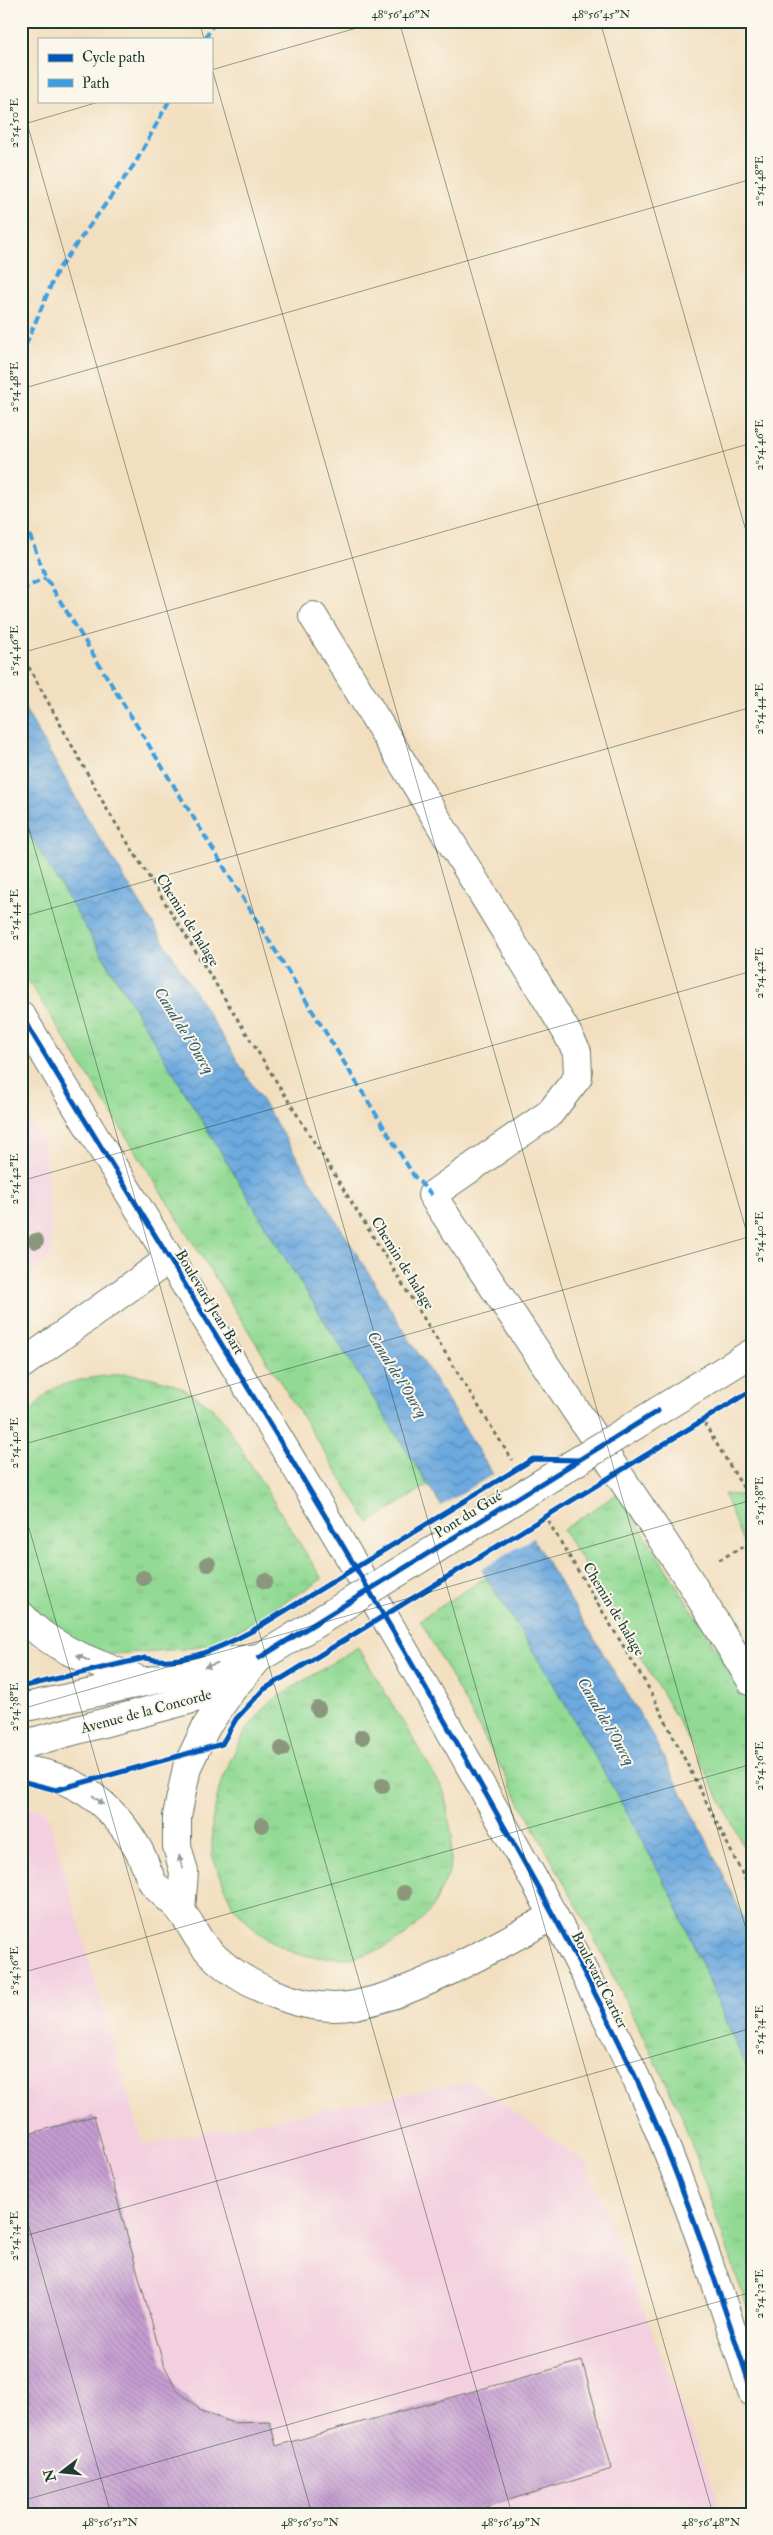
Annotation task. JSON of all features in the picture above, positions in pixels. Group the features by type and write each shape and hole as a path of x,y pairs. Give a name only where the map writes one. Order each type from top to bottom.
{"street":[{"path":"313,616 560,1021 576,1052 578,1077 550,1113 432,1195 688,1578 752,1682"},
{"name":"Boulevard Jean Bart","path":"21,1015 377,1601"},
{"path":"21,1365 169,1259"},
{"name":"Pont du Gué","path":"292,1638 752,1353"},
{"name":"Boulevard Cartier","path":"377,1601 554,1916 609,2023 659,2130 711,2264 752,2392"},
{"path":"21,1615 59,1646 89,1661 144,1682"},
{"name":"Avenue de la Concorde","path":"21,1745 233,1688 259,1658 292,1638"},
{"name":"Avenue de la Concorde","path":"21,1708 187,1673 223,1662 259,1658"},
{"path":"181,1910 184,1872 177,1846 177,1816 187,1768 206,1727 233,1688"},
{"path":"21,1770 47,1774 74,1784 91,1794 118,1817 139,1850 154,1884 181,1910 205,1947 234,1973 282,1998 318,2005 352,2006 388,1997 433,1978 554,1916"}],"path":[{"path":"702,1420 752,1502"}],"shaded area":[{"path":"21,1104 45,1146 52,1254 21,1283"},
{"path":"21,1807 46,1810 143,2145 471,2081 586,2163 719,2501 674,2514 21,2514"}],"green space":[{"path":"21,820 275,1242 428,1485 369,1523 21,969"},
{"path":"126,1374 153,1378 178,1386 200,1399 221,1417 322,1579 215,1643 184,1649 113,1654 68,1639 36,1610 21,1593 21,1425 41,1399 56,1388 86,1379"},
{"path":"618,1493 752,1705 752,1866 732,1822 687,1737 639,1653 563,1530"},
{"path":"724,1494 752,1496 752,1565"},
{"path":"486,1577 550,1678 671,1894 752,2080 752,2322 680,2111 591,1932 420,1620"},
{"path":"358,1647 444,1791 452,1836 449,1873 432,1909 406,1935 382,1949 353,1958 313,1957 294,1953 276,1944 255,1930 232,1905 212,1855 212,1822 219,1789 231,1759 246,1730 271,1701"}],"water":[{"name":"Canal de l'Ourcq","path":"21,702 85,814 648,1728 707,1841 752,1936 752,2080 671,1894 550,1678 275,1242 21,820"}],"pier":[{"path":"495,1473 535,1537 479,1571 439,1507"}],"building":[{"path":"94,2116 163,2363 176,2388 201,2411 233,2423 270,2422 276,2446 582,2361 612,2469 462,2514 21,2514 21,2136"}],"marked path":[{"path":"206,38 215,21"},
{"path":"21,356 57,271 136,162 168,102"},
{"path":"21,512 46,578 414,1176 432,1195"},
{"path":"21,590 46,578"}],"cycle path":[{"path":"21,1015 246,1384 412,1663 517,1849 593,1989 660,2133 709,2262 752,2392"},
{"path":"21,1781 56,1790 222,1744 236,1719 263,1690 752,1390"},
{"path":"259,1658 658,1411"},
{"path":"21,1687 145,1658 158,1660 186,1658 227,1644 252,1631 533,1459 579,1460"}]}
